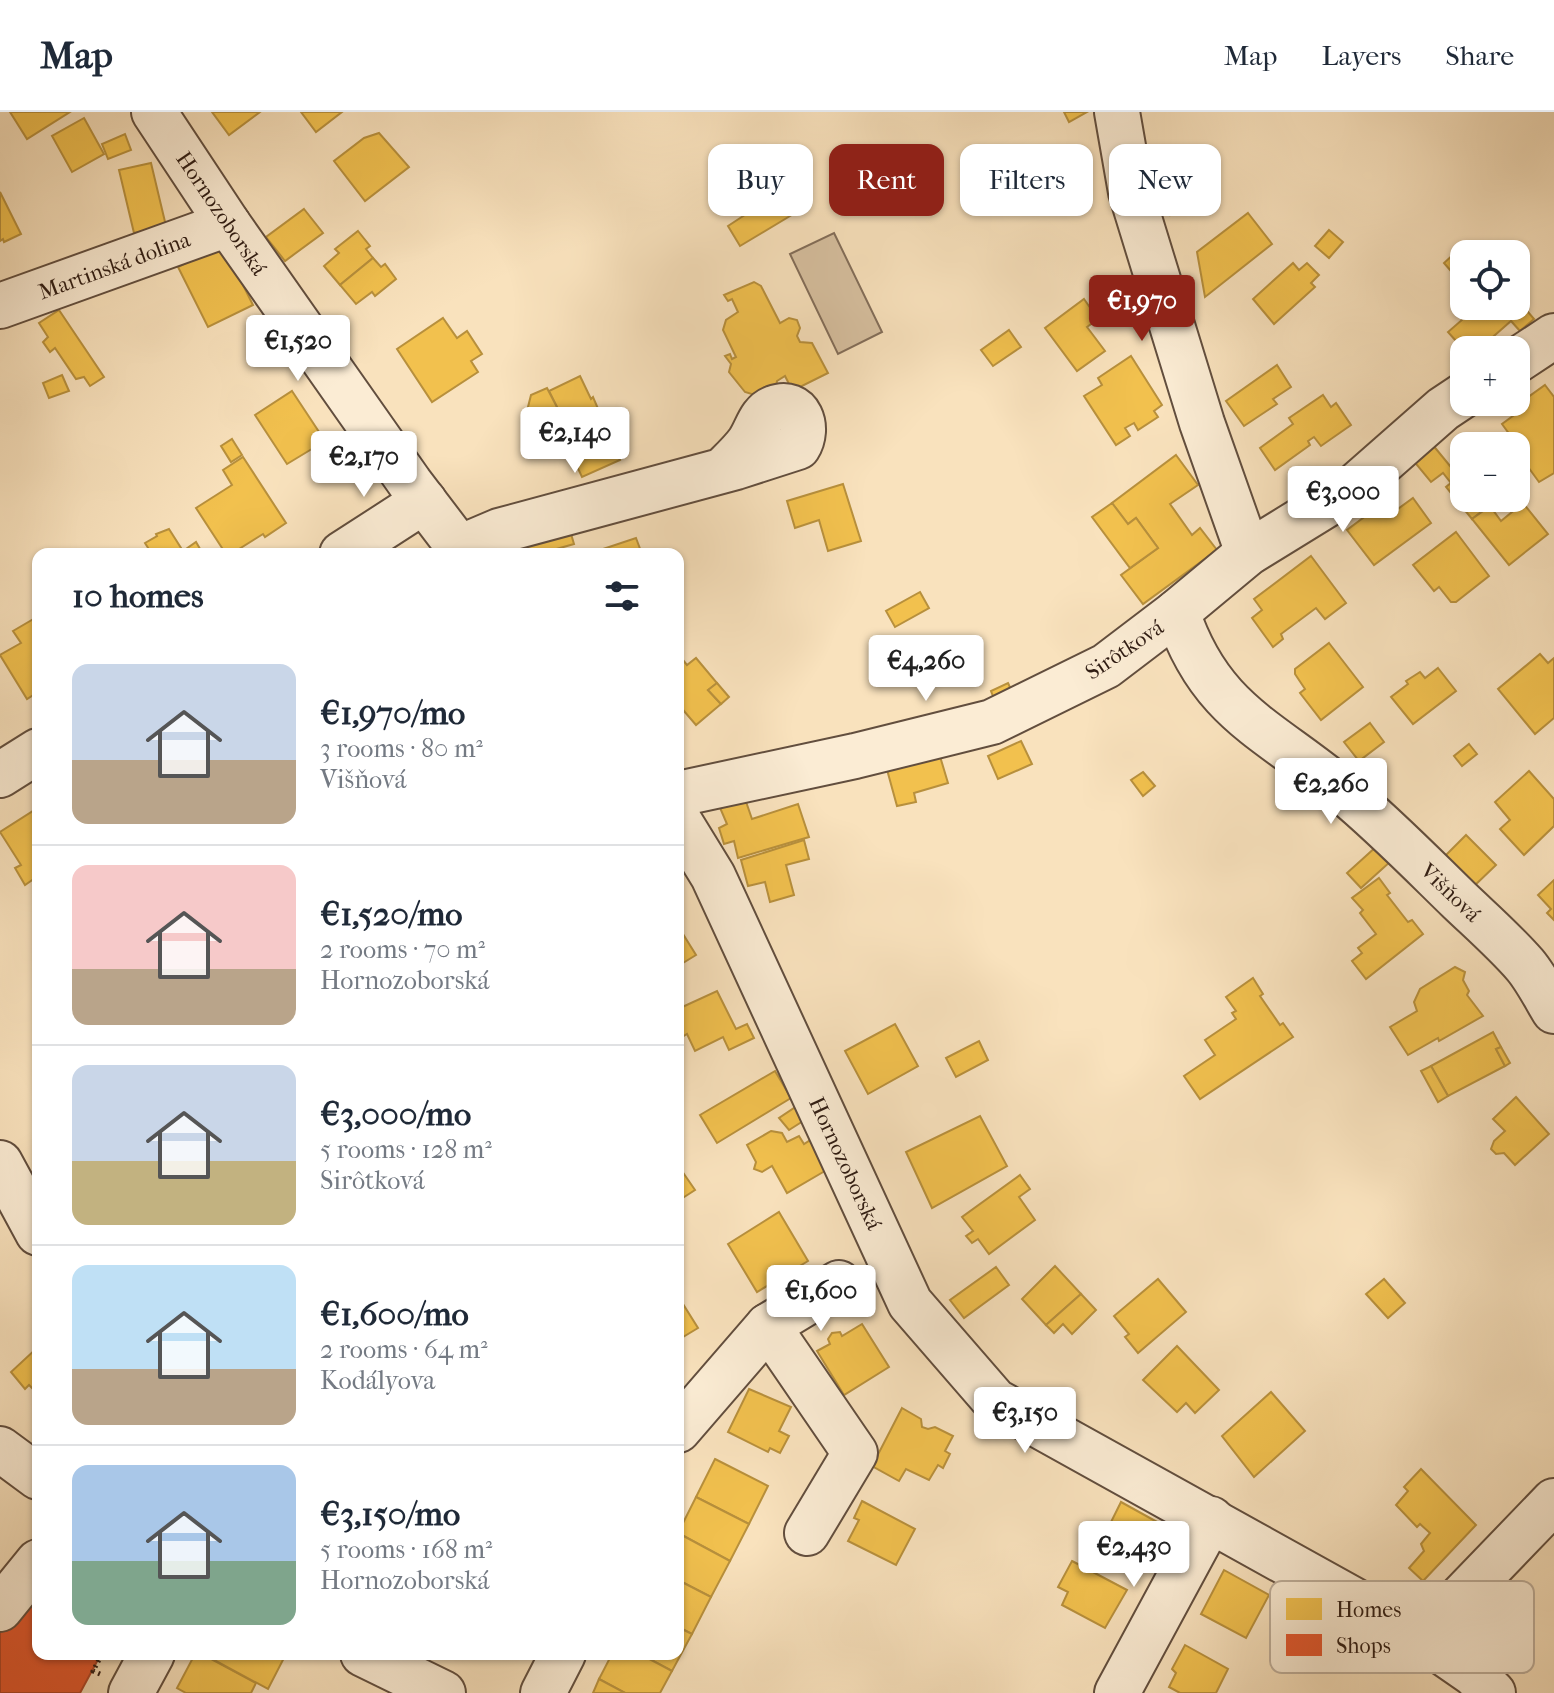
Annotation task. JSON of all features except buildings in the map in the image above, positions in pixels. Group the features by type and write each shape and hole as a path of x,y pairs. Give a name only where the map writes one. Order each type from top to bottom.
{"street":[{"name":"Hornozoborská","path":"154,112 228,224 460,548"},
{"path":"1117,112 1131,192 1202,423 1248,553"},
{"name":"Martinská dolina","path":"0,306 228,224"},
{"path":"1530,352 1554,336"},
{"name":"Sirôtková","path":"684,793 855,756 992,722 1106,666 1248,553 1352,489 1450,404"},
{"name":"Hornozoborská","path":"468,548 499,531 723,470"},
{"path":"351,548 424,501"},
{"name":"Višňová","path":"1177,612 1188,645 1205,675 1228,703 1345,793 1413,855 1526,966 1554,1011"},
{"path":"0,775 32,755"},
{"name":"Hornozoborská","path":"684,829 713,876 910,1303 995,1401 1321,1581"},
{"path":"0,1163 32,1222"},
{"path":"684,1419 768,1326 839,1283"},
{"path":"768,1326 855,1453 807,1533"},
{"path":"0,1449 32,1473"},
{"path":"1477,1581 1554,1501"},
{"path":"1117,1693 1211,1519"},
{"path":"0,1609 32,1569"},
{"path":"131,1693 149,1660"},
{"path":"375,1660 443,1693"},
{"path":"543,1693 560,1660"},
{"name":"Hornozoborská","path":"1473,1673 1493,1693"}],"path":[{"path":"93,1671 99,1660"}],"shaded area":[{"path":"834,233 882,332 838,354 790,254"}]}
